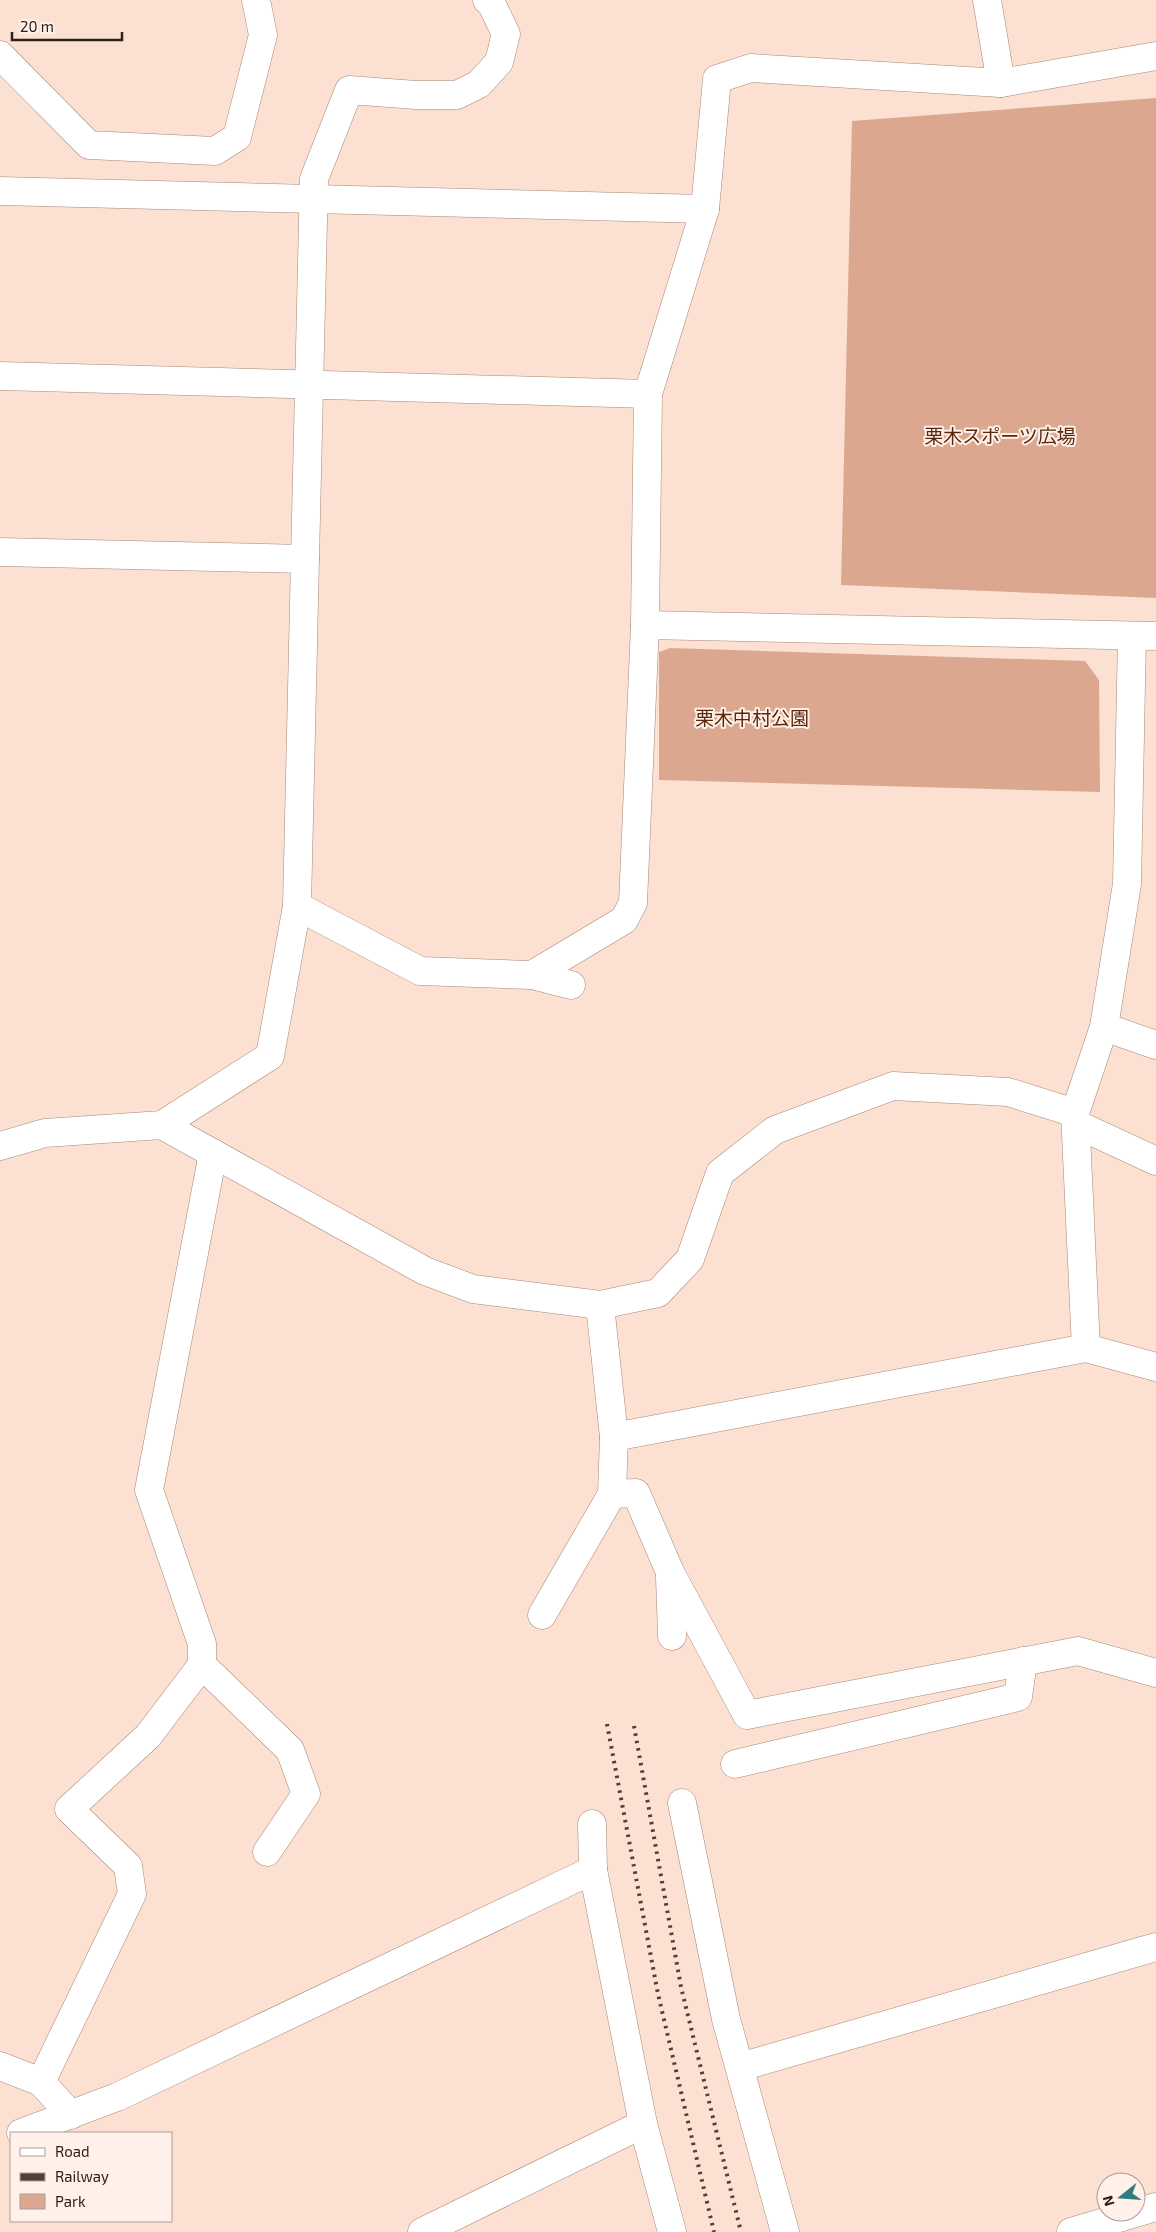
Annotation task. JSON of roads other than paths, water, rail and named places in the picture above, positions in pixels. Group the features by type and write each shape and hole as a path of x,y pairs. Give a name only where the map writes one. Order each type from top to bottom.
{"street":[{"path":"0,55 89,145 215,151 237,137 263,35 256,0"},
{"path":"0,1146 45,1133 162,1125 270,1056 297,906 314,179 349,90 416,95 457,95 480,84 499,62 506,34 490,1 487,0"},
{"path":"986,0 1001,83"},
{"path":"532,975 624,920 633,903 645,625 648,394 705,209 717,79 751,68 1001,83 1156,56"},
{"path":"0,191 705,209"},
{"path":"0,376 648,394"},
{"path":"0,552 305,559"},
{"path":"645,625 1144,636 1127,884 1104,1027 1075,1118 1086,1348"},
{"path":"297,906 420,972 532,975 571,985"},
{"path":"1104,1027 1156,1044"},
{"path":"162,1125 425,1270 473,1289 600,1306 658,1293 690,1259 720,1173 775,1130 893,1086 1008,1092 1075,1118 1156,1161"},
{"path":"41,2082 132,1894 128,1866 69,1809 148,1736 202,1666 202,1644 149,1490 214,1153"},
{"path":"542,1615 612,1494 614,1437 600,1306"},
{"path":"614,1437 1086,1348 1156,1367"},
{"path":"612,1494 636,1493 670,1572 747,1715 1078,1651 1156,1673"},
{"path":"670,1572 672,1636"},
{"path":"735,1764 1018,1696 1023,1661"},
{"path":"202,1666 290,1750 306,1794 267,1852"},
{"path":"682,1804 726,2019 785,2232"},
{"path":"592,1824 593,1870 643,2124 672,2232"},
{"path":"24,2132 118,2098 593,1870"},
{"path":"740,2067 1156,1947"},
{"path":"0,2066 41,2082 71,2115"},
{"path":"422,2232 643,2124"},
{"path":"1071,2232 1156,2207"}],"railway":[{"path":"607,1724 658,1994 714,2232"},
{"path":"634,1726 681,1987 741,2232"}],"park label":[{"name":"栗木スポーツ広場","path":"1000,435"},
{"name":"栗木中村公園","path":"752,717"}]}
